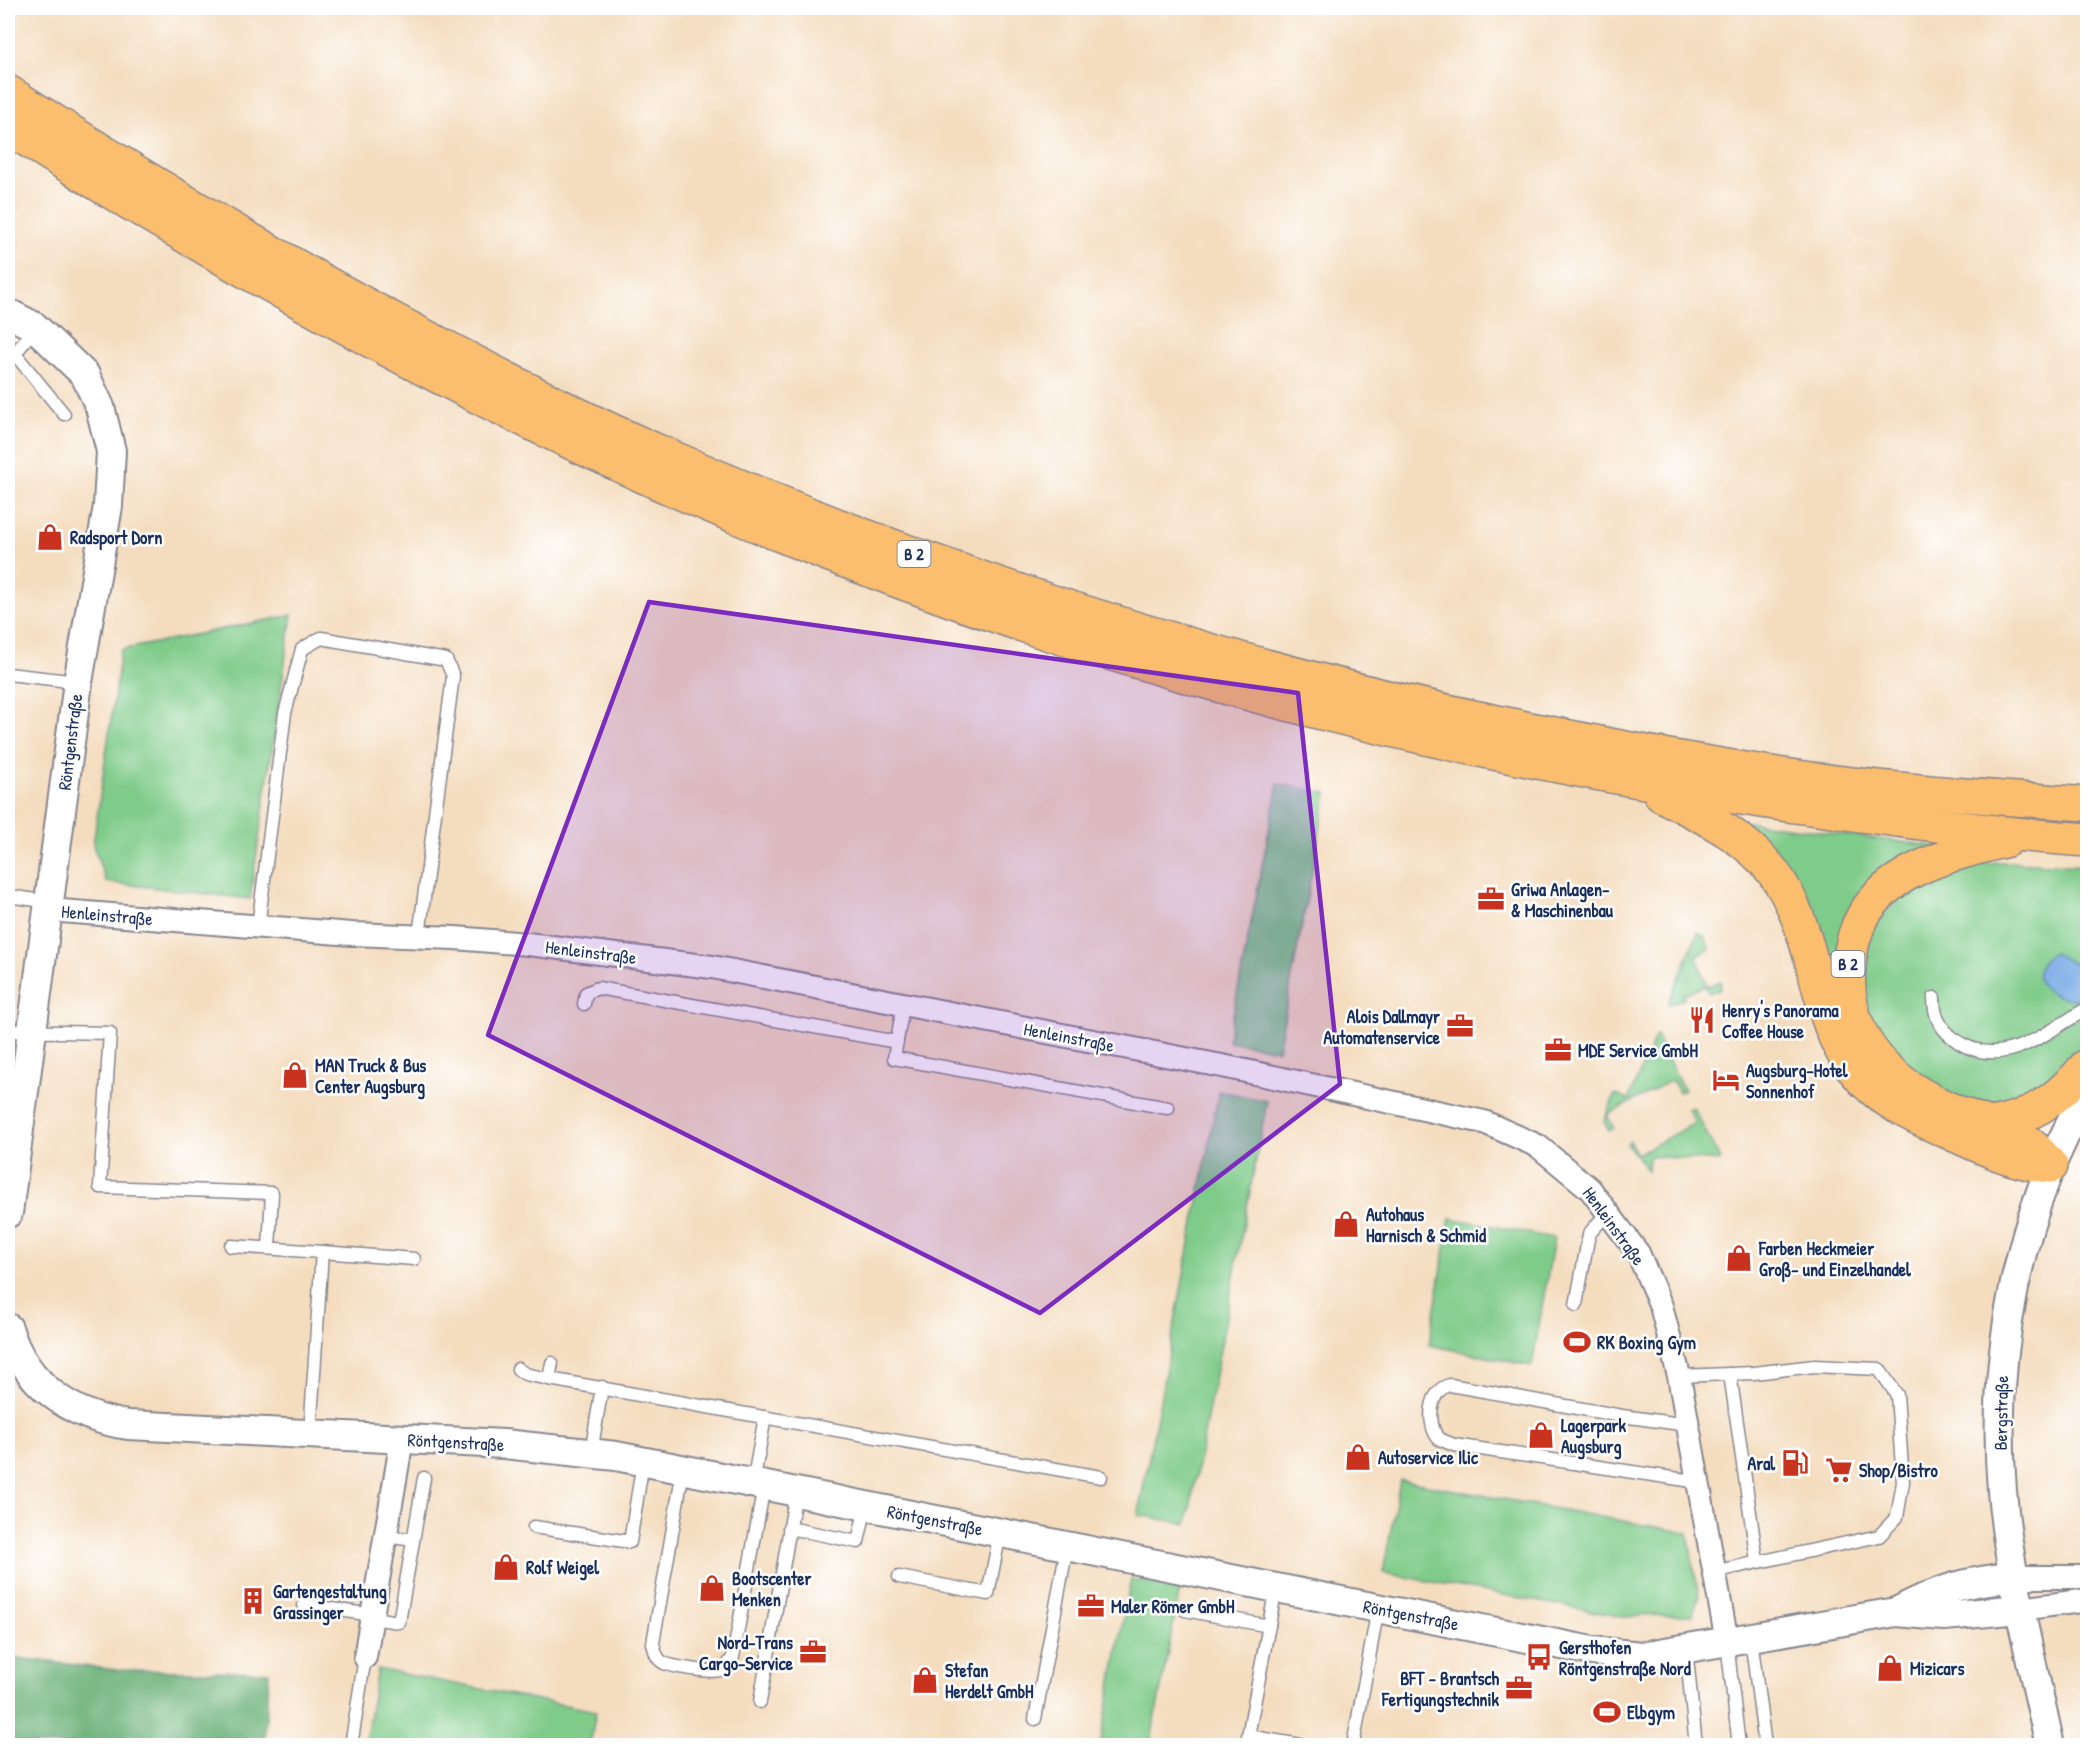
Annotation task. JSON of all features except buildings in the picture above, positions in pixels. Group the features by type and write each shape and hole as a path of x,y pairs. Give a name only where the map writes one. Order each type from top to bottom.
{"highway":[{"name":"B 2","path":"8,92 207,216 329,285 539,395 658,452 795,509 933,561 1060,605 1328,684 1616,747 1741,768 1905,790 2088,804"},
{"name":"B 2","path":"8,128 192,242 409,363 646,478 784,537 1039,630 1213,683 1322,713 1462,746 1639,783 2024,836 2088,840"},
{"name":"B 2","path":"1639,783 1740,839 1774,873 1802,927 1835,1036 1854,1070 1880,1096 1915,1117 2012,1161 2051,1166"},
{"name":"B 2","path":"2024,836 1950,855 1897,879 1879,895 1864,914 1853,940 1847,969 1848,1000 1867,1044 1893,1075 1929,1100 2023,1136 2038,1148 2051,1166"},
{"path":"1991,1124 2025,1116 2051,1102 2088,1065"}],"street":[{"name":"Röntgenstraße","path":"8,313 35,327 85,375 100,407 111,451 108,506 78,682 49,906 19,1031 8,1213"},
{"name":"Henleinstraße","path":"49,906 258,927 528,944 712,967 903,1006 1227,1067 1484,1122 1538,1146 1590,1189 1638,1253 1661,1306 1679,1376 1713,1572 1739,1640"},
{"name":"Bergstraße","path":"2050,1746 2014,1577 2002,1491 1998,1421 2002,1357 2028,1231 2051,1166 2088,1092"},
{"name":"Röntgenstraße","path":"8,1328 19,1356 50,1393 99,1421 128,1425 310,1436 504,1444 644,1462 1592,1651 1641,1656 1896,1612 1944,1616 2021,1609"},
{"path":"365,1657 402,1439"},
{"name":"Röntgenstraße","path":"1896,1612 1935,1592 1976,1580 2014,1577"},
{"path":"2014,1577 2088,1577"},
{"path":"2021,1609 2088,1600"}],"lane":[{"path":"35,327 11,355 64,414"},
{"path":"258,927 285,713 302,649 321,638 446,660 453,676 419,936"},
{"path":"8,674 78,682"},
{"path":"8,896 49,906"},
{"path":"584,1004 586,993 598,988 897,1042"},
{"path":"1934,998 1934,1012 1947,1033 1957,1041 1971,1047 1997,1052 2031,1044 2088,1008"},
{"path":"903,1006 894,1058 1168,1108"},
{"path":"19,1031 110,1033 100,1187 272,1193 269,1248"},
{"path":"1576,1305 1589,1234 1608,1212"},
{"path":"231,1246 414,1259"},
{"path":"310,1436 322,1252"},
{"path":"549,1379 552,1363"},
{"path":"1679,1376 1814,1366 1879,1369 1898,1395 1903,1482 1897,1517 1879,1536 1713,1572"},
{"path":"518,1369 525,1374 549,1379 1101,1477"},
{"path":"1730,1374 1757,1562"},
{"path":"1688,1425 1450,1385 1443,1386 1437,1392 1431,1425 1439,1439 1454,1445 1699,1482"},
{"path":"591,1454 602,1387"},
{"path":"683,1470 653,1643 655,1655 664,1663 707,1671 719,1670 728,1666 732,1657 759,1484 765,1417"},
{"path":"534,1527 630,1542 644,1462"},
{"path":"304,1605 399,1622 424,1478"},
{"path":"760,1702 796,1492"},
{"path":"789,1528 858,1542 866,1506"},
{"path":"899,1577 988,1594 1000,1533"},
{"path":"386,1536 413,1540"},
{"path":"1035,1719 1067,1546"},
{"path":"1276,1588 1248,1736 1307,1746"},
{"path":"1353,1746 1378,1608"},
{"path":"1185,1610 1269,1626"},
{"path":"1739,1640 1739,1746"},
{"path":"1739,1640 1765,1746"},
{"path":"1686,1648 1696,1746"},
{"path":"351,1746 365,1657"}],"highlighted area":[{"path":"649,602 1298,693 1340,1084 1040,1313 488,1035"}],"green space":[{"path":"292,615 250,899 106,882 93,845 121,650"},
{"path":"1278,784 1327,793 1278,1050 1228,1041"},
{"path":"1733,820 1941,847 1914,859 1840,974 1913,1108"},
{"path":"2008,862 2087,866 2087,1041 2047,1086 2002,1111 1976,1107 1906,1074 1866,1012 1864,946 1874,925 1910,885 1978,863"},
{"path":"1698,932 1704,936 1710,949 1696,955 1707,986 1721,981 1721,988 1709,993 1705,986 1683,994 1684,999 1668,1004"},
{"path":"1656,1035 1684,1090 1679,1092 1672,1080 1607,1115 1614,1128 1609,1130 1604,1122 1615,1094 1628,1100"},
{"path":"1219,1091 1267,1101 1187,1524 1138,1515"},
{"path":"1693,1107 1721,1161 1649,1156 1648,1171 1627,1144 1630,1141 1637,1154 1695,1123 1688,1109"},
{"path":"1450,1218 1554,1238 1532,1366 1429,1345"},
{"path":"1400,1480 1688,1533 1699,1598 1692,1615 1618,1616 1383,1573"},
{"path":"1131,1579 1180,1589 1150,1745 1100,1745"},
{"path":"8,1657 117,1670 269,1672 264,1745 8,1745"},
{"path":"377,1669 596,1711 590,1745 365,1745"}],"water":[{"path":"2053,953 2087,970 2087,988 2081,999 2070,999 2050,992 2038,978 2038,970"}],"place":[{"name":"Radsport Dorn","path":"50,537"},
{"name":"Griwa Anlagen- & Maschinenbau","path":"1491,899"},
{"name":"Henry's Panorama Coffee House","path":"1702,1020"},
{"name":"Alois Dallmayr Automatenservice","path":"1460,1026"},
{"name":"MDE Service GmbH","path":"1558,1050"},
{"name":"MAN Truck & Bus Center Augsburg","path":"295,1075"},
{"name":"Augsburg-Hotel Sonnenhof","path":"1726,1080"},
{"name":"Autohaus Harnisch & Schmid","path":"1346,1224"},
{"name":"Farben Heckmeier Groß- und Einzelhandel","path":"1739,1258"},
{"name":"RK Boxing Gym","path":"1577,1342"},
{"name":"Lagerpark Augsburg","path":"1541,1435"},
{"name":"Autoservice Ilic","path":"1358,1457"},
{"name":"Aral","path":"1795,1463"},
{"name":"Shop/Bistro","path":"1839,1470"},
{"name":"Rolf Weigel","path":"506,1567"},
{"name":"Bootscenter Menken","path":"712,1588"},
{"name":"Gartengestaltung Grassinger","path":"253,1601"},
{"name":"Maler Römer GmbH","path":"1091,1606"},
{"name":"Nord-Trans Cargo-Service","path":"813,1652"},
{"name":"Gersthofen Röntgenstraße Nord","path":"1539,1657"},
{"name":"Mizicars","path":"1890,1668"},
{"name":"Stefan Herdelt GmbH","path":"925,1680"},
{"name":"BFT - Brantsch Fertigungstechnik","path":"1519,1688"},
{"name":"Elbgym","path":"1607,1712"}]}
